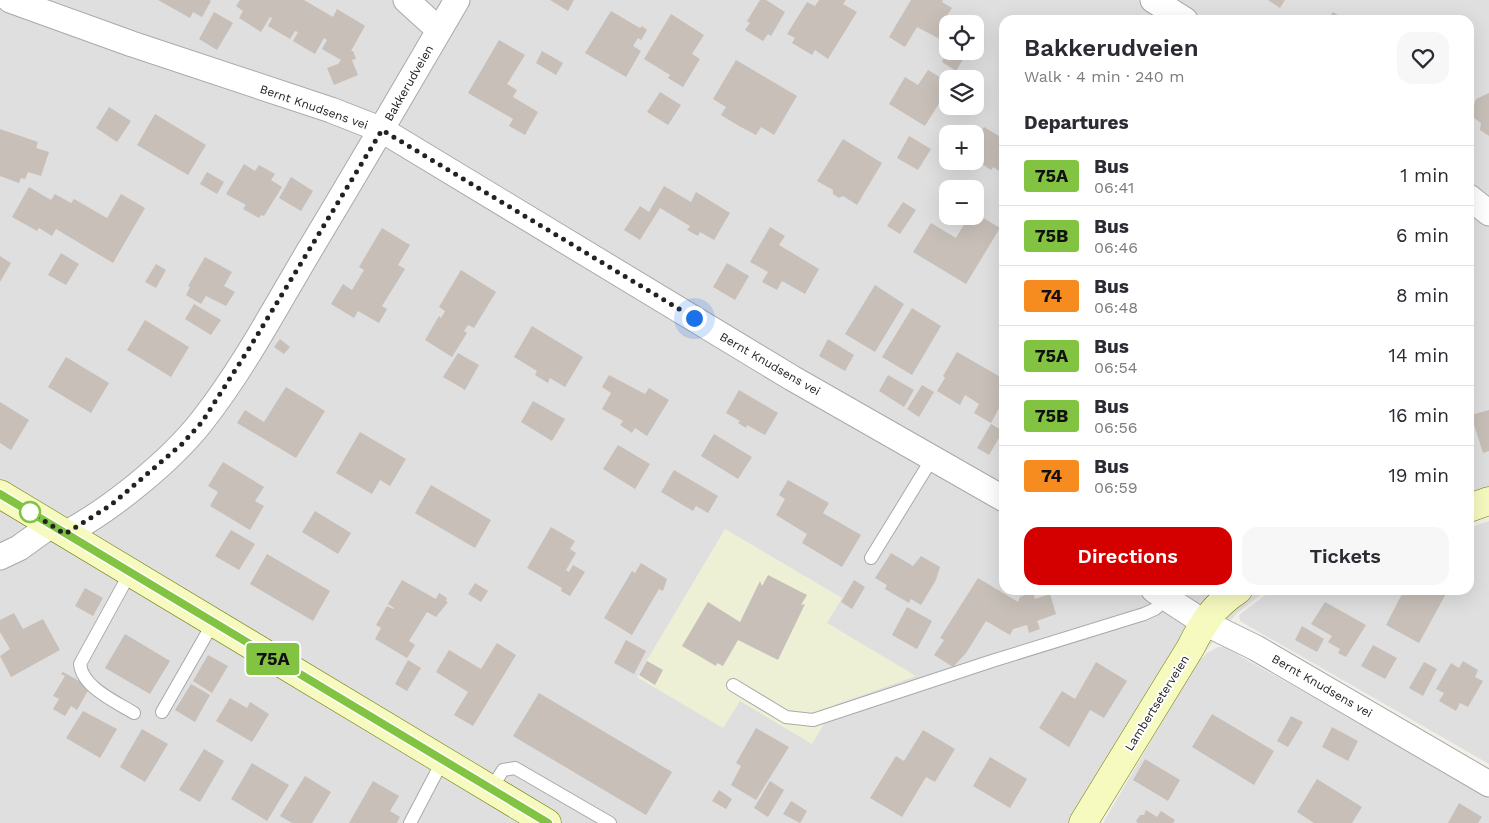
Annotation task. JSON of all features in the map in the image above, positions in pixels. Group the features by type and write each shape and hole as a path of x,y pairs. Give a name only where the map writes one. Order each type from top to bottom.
{"street":[{"name":"Bernt Knudsens vei","path":"10,0 132,44 331,110 382,130 784,373 999,497"},
{"path":"406,0 439,30"},
{"name":"Bakkerudveien","path":"0,557 111,505 182,444 202,422 250,347 382,130 457,0"},
{"path":"1153,0 1177,15"},
{"path":"1474,201 1489,213"},
{"path":"0,494 548,823"},
{"path":"1474,506 1489,501"},
{"name":"Bernt Knudsens vei","path":"1162,595 1203,622 1280,662 1489,784"},
{"name":"Lambertseterveien","path":"1084,823 1191,647 1203,622 1222,601 1231,595"}],"lane":[{"path":"870,558 932,457"},
{"path":"130,573 80,664 81,671 100,692 134,712"},
{"path":"733,685 786,717 812,720 1144,614 1155,609 1160,595"},
{"path":"162,712 213,623"},
{"path":"410,823 443,760"},
{"path":"491,789 503,770 514,768 610,823"}],"shaded area":[{"path":"0,0 1489,0 1489,506 1474,512 1474,15 999,15 999,595 1261,595 1236,614 1194,665 1100,823 0,823"},
{"path":"1489,521 1489,764 1240,621 1239,615 1265,595 1474,595 1474,526"},
{"path":"1218,647 1224,647 1489,796 1489,823 1103,823 1196,664 1207,653"}],"green space":[{"path":"725,529 842,598 827,623 916,676 835,705 812,744 740,701 723,728 637,677"}],"building":[{"path":"158,0 211,1 202,17 193,12 190,18"},
{"path":"240,0 304,0 333,17 337,9 362,24 365,26 351,51 353,51 356,59 352,60 358,75 334,85 327,68 338,64 341,60 322,49 327,40 324,38 315,54 293,41 298,32 295,31 290,39 268,26 272,18 270,17 261,32 239,18 243,11 236,6"},
{"path":"550,0 574,0 568,11"},
{"path":"760,0 766,0 785,12 771,36 768,34 763,41 745,30 750,23 747,21"},
{"path":"819,0 846,0 843,4 857,12 828,59 815,50 812,55 792,43 795,38 787,34 807,2 815,6"},
{"path":"911,0 943,0 942,2 952,8 948,15 939,15 939,38 917,27 905,47 889,37"},
{"path":"1268,0 1285,0 1280,8"},
{"path":"611,11 647,30 641,40 638,38 633,46 641,51 626,77 585,53"},
{"path":"214,12 233,23 217,50 199,39"},
{"path":"671,14 704,35 692,54 700,59 683,87 668,78 670,75 644,59"},
{"path":"499,40 525,55 507,84 517,90 513,97 538,112 525,135 509,126 513,119 468,93"},
{"path":"542,51 563,63 556,75 536,63"},
{"path":"736,60 797,96 774,135 761,127 756,135 721,115 726,107 713,99"},
{"path":"943,60 963,60 957,70 942,62"},
{"path":"928,70 939,77 939,103 925,126 889,104 905,77 918,85"},
{"path":"660,92 681,105 668,125 647,112"},
{"path":"1489,93 1489,136 1480,130 1481,123 1474,118 1476,99"},
{"path":"109,107 131,121 117,142 96,128"},
{"path":"155,114 206,145 188,175 137,145"},
{"path":"984,127 999,136 999,171 993,167 991,170 984,165"},
{"path":"0,129 38,142 36,148 49,152 41,176 28,172 25,179 21,178 19,183 0,176"},
{"path":"909,136 931,149 918,170 897,158"},
{"path":"843,139 882,163 857,205 843,196 839,198 833,194 833,190 817,181"},
{"path":"244,164 255,171 259,165 275,174 271,180 282,187 264,216 261,215 259,218 243,209 246,205 226,194"},
{"path":"207,172 224,182 217,194 200,184"},
{"path":"291,177 313,191 301,211 279,198"},
{"path":"664,186 691,202 696,192 730,213 714,240 700,232 698,236 687,230 690,226 660,208 640,240 624,230 640,206 649,212"},
{"path":"29,187 51,200 55,194 71,203 74,199 107,218 121,194 145,208 113,263 56,229 52,236 39,228 37,231 12,217"},
{"path":"903,202 916,210 900,234 887,226"},
{"path":"984,218 999,227 966,284 913,252 931,223 956,238 964,225 984,225"},
{"path":"770,227 785,236 779,245 819,269 805,294 782,281 777,290 762,282 768,272 750,262"},
{"path":"382,228 410,245 398,265 405,269 382,306 387,309 379,323 358,311 354,318 331,304 343,284 352,290 364,270 359,267"},
{"path":"61,253 79,264 66,285 48,275"},
{"path":"0,256 11,263 0,282"},
{"path":"205,257 232,272 224,286 235,292 226,306 206,296 201,304 186,295 190,287 188,286"},
{"path":"727,263 749,276 735,300 713,287"},
{"path":"156,264 166,270 156,288 145,282"},
{"path":"461,270 496,292 474,328 468,325 464,331 467,333 452,357 425,340 439,316 441,318 445,311 439,307"},
{"path":"875,285 904,304 875,352 845,334"},
{"path":"194,304 221,320 211,335 185,319"},
{"path":"912,308 941,326 912,375 882,357"},
{"path":"145,320 189,347 171,377 127,350"},
{"path":"532,326 583,357 565,387 550,378 548,383 535,375 537,371 514,357"},
{"path":"280,339 290,347 284,354 274,347"},
{"path":"828,339 854,355 845,371 819,356"},
{"path":"957,352 999,376 999,408 991,423 974,413 979,404 965,395 960,405 937,391 945,378 943,376"},
{"path":"458,353 479,365 465,390 443,377"},
{"path":"66,357 109,383 91,413 48,387"},
{"path":"609,375 645,394 649,388 669,400 647,436 635,428 632,433 620,425 623,421 602,409 611,393 602,387"},
{"path":"888,375 914,390 904,407 879,391"},
{"path":"922,385 934,392 919,417 907,409"},
{"path":"286,387 325,411 296,458 237,423 245,410 264,422"},
{"path":"739,390 778,413 765,435 747,425 746,428 738,423 740,421 726,413"},
{"path":"533,401 565,419 552,441 521,422"},
{"path":"0,402 29,420 11,450 0,443"},
{"path":"1489,410 1489,451 1483,453 1474,424 1474,414"},
{"path":"991,424 999,429 999,438 989,455 977,448"},
{"path":"360,432 406,459 390,486 380,480 372,494 336,473"},
{"path":"714,434 752,457 738,479 701,456"},
{"path":"618,445 650,464 635,489 603,469"},
{"path":"223,462 264,487 255,501 264,506 250,530 210,506 218,492 208,486"},
{"path":"674,470 718,496 708,513 696,506 693,511 661,492"},
{"path":"788,480 829,503 823,513 861,535 842,567 802,543 807,534 776,515 785,499 779,495"},
{"path":"431,485 491,520 475,548 415,513"},
{"path":"315,511 351,533 338,554 302,532"},
{"path":"551,527 575,541 570,549 576,553 566,570 569,572 573,565 585,572 570,596 561,591 562,588 527,568"},
{"path":"231,530 255,544 239,570 215,556"},
{"path":"891,553 913,566 921,556 940,567 936,580 921,605 911,599 909,603 885,589 887,585 875,578"},
{"path":"267,554 330,591 313,621 250,584"},
{"path":"641,563 667,579 663,591 659,589 632,635 604,618 632,571 635,573"},
{"path":"768,575 807,595 801,605 805,604 778,660 738,640 723,666 717,663 716,666 682,646 708,602 740,622 760,581 762,586"},
{"path":"978,578 999,591 999,595 1006,595 1018,602 1020,597 1025,595 1034,595 1035,599 1050,595 1056,614 1037,621 1040,629 1029,633 1027,625 1013,629 1010,635 986,621 966,653 953,667 934,655 944,640 940,638"},
{"path":"402,580 436,599 439,593 447,598 446,601 448,602 436,617 427,612 409,641 415,645 407,658 375,639 381,628 376,625 387,606 394,608 388,604"},
{"path":"854,580 865,587 852,609 841,602"},
{"path":"475,583 488,591 481,602 468,594"},
{"path":"85,588 103,598 93,616 75,606"},
{"path":"1401,595 1445,595 1419,643 1386,625"},
{"path":"1325,602 1366,625 1346,657 1338,653 1340,649 1328,642 1332,636 1311,624"},
{"path":"907,607 932,621 917,649 892,635"},
{"path":"14,613 23,629 43,619 60,650 11,677 0,656 10,649 0,632 0,620"},
{"path":"1302,626 1324,639 1317,652 1295,640"},
{"path":"125,634 170,661 150,694 105,668"},
{"path":"626,640 646,651 634,674 614,663"},
{"path":"497,643 516,655 473,726 454,715 468,692 436,672 449,650 481,669"},
{"path":"1373,645 1397,658 1385,679 1361,666"},
{"path":"208,655 228,666 212,693 193,681"},
{"path":"408,660 421,668 407,691 395,684"},
{"path":"647,661 663,670 655,685 639,675"},
{"path":"1463,661 1478,670 1475,677 1483,681 1468,707 1460,703 1456,711 1439,701 1444,693 1436,689 1451,663 1459,668"},
{"path":"1096,662 1127,681 1104,718 1090,710 1069,747 1039,728 1062,691 1075,699"},
{"path":"1424,662 1437,669 1423,696 1409,688"},
{"path":"63,672 90,687 77,710 71,706 65,716 53,709 59,699 53,696 65,676 61,674"},
{"path":"191,684 210,695 195,722 175,710"},
{"path":"539,693 672,772 646,815 513,736"},
{"path":"230,698 247,708 250,702 269,714 252,742 216,721"},
{"path":"83,711 117,729 100,758 66,738"},
{"path":"1212,714 1274,751 1254,785 1192,747"},
{"path":"1291,716 1303,722 1288,747 1277,741"},
{"path":"1332,727 1358,741 1348,761 1322,747"},
{"path":"756,728 789,747 756,800 731,785 741,766 736,763"},
{"path":"142,729 168,744 145,782 120,767"},
{"path":"923,730 955,749 935,782 926,777 902,817 870,798 896,756 904,761"},
{"path":"204,749 224,761 200,802 179,790"},
{"path":"990,757 1027,779 1010,808 973,786"},
{"path":"1145,759 1180,780 1168,801 1133,780"},
{"path":"252,763 289,785 267,821 231,799"},
{"path":"305,776 331,792 312,823 292,823 280,816"},
{"path":"1317,779 1362,807 1352,823 1314,823 1297,812"},
{"path":"373,781 399,796 390,811 400,817 397,823 349,823"},
{"path":"770,781 784,790 768,817 754,808"},
{"path":"719,790 732,799 726,809 712,801"},
{"path":"791,801 807,811 800,823 783,814"},
{"path":"1459,803 1482,817 1478,823 1448,823"},
{"path":"1146,810 1157,817 1161,811 1175,820 1173,823 1138,823 1136,821 1140,815 1144,815"}],"bus line":[{"name":"75A","path":"0,494 548,823"}],"route":[{"path":"30,512 65,534 111,505 182,444 202,422 221,395 382,130 548,232 694,318"}]}
